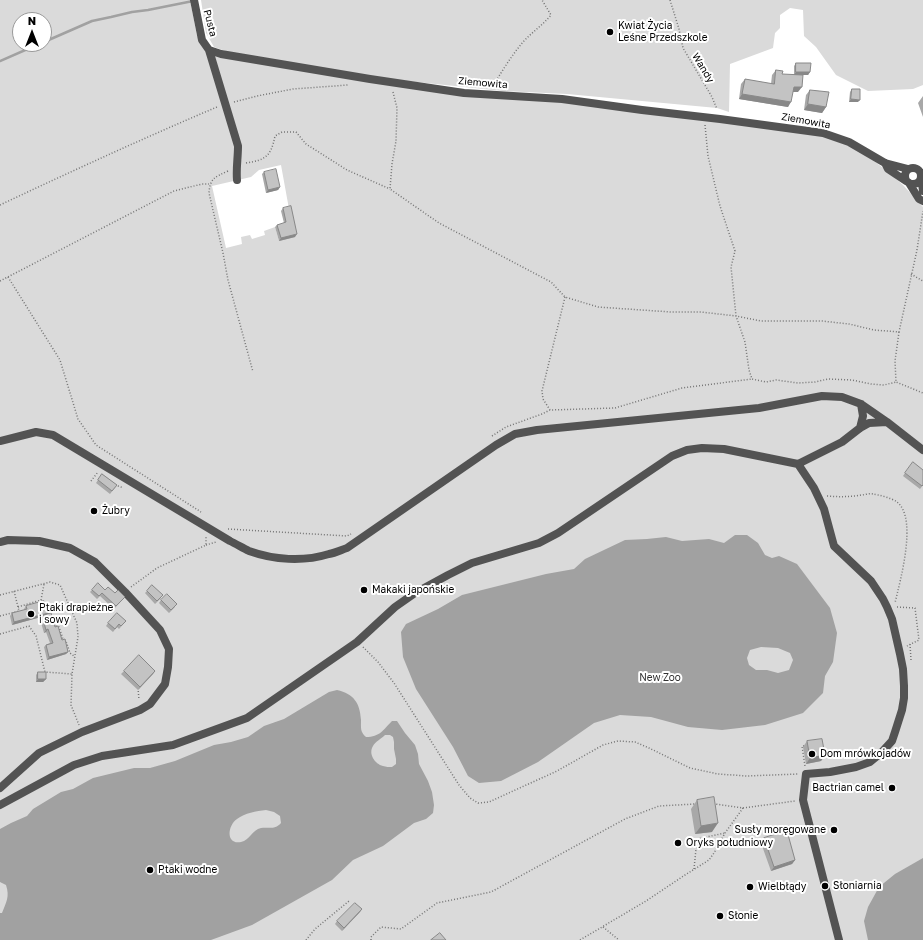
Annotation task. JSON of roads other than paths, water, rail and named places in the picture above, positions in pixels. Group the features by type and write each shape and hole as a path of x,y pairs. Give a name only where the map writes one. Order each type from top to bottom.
{"street":[{"name":"Pusta","path":"194,0 202,40 209,50"},
{"name":"Ziemowita","path":"209,50 221,54 464,93 562,99 823,133 849,142 885,163 915,168"},
{"path":"209,50 238,146 237,180"},
{"name":"Ziemowita","path":"885,163 888,169 907,182 919,199 923,201"},
{"path":"922,176 918,183 913,184 907,182 905,174 915,168 920,170 922,176 923,191"},
{"path":"0,441 36,432 53,435 230,541 249,550 271,557 291,559 328,555 346,548 496,445 515,434 537,430 760,408 822,396 842,397 860,404 887,422 923,450"},
{"path":"860,404 862,416 860,428"},
{"path":"0,804 74,766 102,756 173,744 247,718 357,642 395,607 414,593 472,563 539,543 672,456 687,450 702,448 724,449 798,464 842,442 869,423 887,422"},
{"path":"798,464 814,488 824,509 834,546 871,581 883,599 892,619 903,669 904,698 902,710 892,741 881,753 870,762 856,767 830,772 806,774 803,800 839,940"},
{"path":"0,542 8,540 39,541 70,548 95,562 160,630 169,649 165,684 150,704 140,710 82,732 40,753 0,788"}],"waterway":[{"path":"52,38 92,21 193,1"},
{"path":"0,61 21,52"}],"place":[{"name":"Kwiat Życia Leśne Przedszkole","path":"610,32"},
{"name":"Żubry","path":"94,511"},
{"name":"Makaki japońskie","path":"364,590"},
{"name":"Ptaki drapieżne i sowy","path":"31,614"},
{"name":"Dom mrówkojadów","path":"812,754"},
{"name":"Bactrian camel","path":"892,788"},
{"name":"Susły moręgowane","path":"834,830"},
{"name":"Oryks południowy","path":"678,843"},
{"name":"Ptaki wodne","path":"150,870"},
{"name":"Słoniarnia","path":"825,886"},
{"name":"Wielbłądy","path":"750,887"},
{"name":"Słonie","path":"720,916"}],"park label":[{"name":"New Zoo","path":"660,678"}]}
